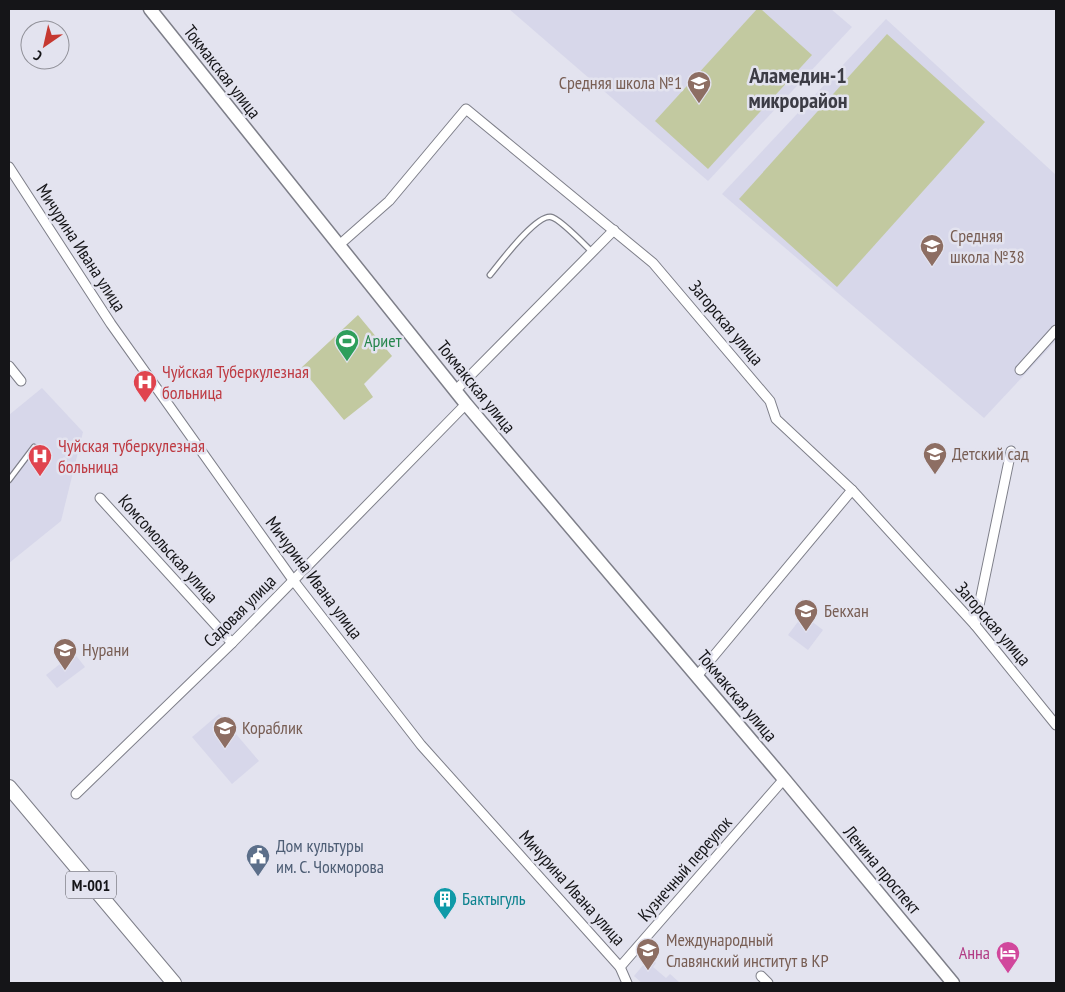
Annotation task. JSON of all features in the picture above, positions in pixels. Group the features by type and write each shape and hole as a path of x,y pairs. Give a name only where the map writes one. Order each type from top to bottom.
{"main road":[{"name":"Токмакская улица","path":"150,9 455,391 784,779"},
{"name":"Ленина проспект","path":"784,779 953,983"},
{"name":"М-001","path":"9,787 174,983"}],"street":[{"name":"Загорская улица","path":"338,246 388,201 466,109 653,263 770,401 776,419 852,490 975,626 1056,725"},
{"name":"Мичурина Ивана улица","path":"9,167 111,324 293,580 421,745 620,966 627,983"},
{"path":"455,391 614,230"},
{"path":"1020,370 1056,330"},
{"path":"9,366 21,381"},
{"name":"Садовая улица","path":"76,794 232,643 466,404"},
{"path":"975,626 1011,451"},
{"path":"697,676 852,490"},
{"name":"Комсомольская улица","path":"100,498 232,643"},
{"name":"Кузнечный переулок","path":"620,966 784,779"},
{"path":"761,976 768,983"}],"lane":[{"path":"490,275 542,218 556,219 592,252"},
{"path":"9,480 34,447"}],"shaded area":[{"name":"Средняя школа №1","path":"509,9 831,9 852,27 708,181"},
{"name":"Средняя школа №38","path":"886,19 1056,175 1056,341 984,418 722,194"},
{"name":"Чуйская туберкулезная больница","path":"42,388 83,432 61,521 9,563 9,415"},
{"name":"Бекхан","path":"803,615 823,630 808,650 788,635"},
{"name":"Нурани","path":"74,653 85,667 57,688 46,675"},
{"name":"Кораблик","path":"219,714 259,761 232,784 192,737"},
{"name":"Международный Славянский институт в КР","path":"650,957 656,963 653,967 666,978 670,974 680,983 642,983 634,976"}],"green space":[{"path":"757,9 761,9 812,55 708,169 655,121"},
{"path":"887,34 985,122 837,287 739,199"},
{"name":"Ариет","path":"358,315 392,356 364,384 373,397 344,420 301,368"}],"place":[{"name":"Средняя школа №1","path":"699,104"},
{"name":"Средняя школа №38","path":"932,267"},
{"name":"Ариет","path":"347,362"},
{"name":"Чуйская Туберкулезная больница","path":"145,403"},
{"name":"Детский сад","path":"935,475"},
{"name":"Чуйская туберкулезная больница","path":"40,477"},
{"name":"Бекхан","path":"806,632"},
{"name":"Нурани","path":"65,671"},
{"name":"Кораблик","path":"225,749"},
{"name":"Дом культуры им. С. Чокморова","path":"258,877"},
{"name":"Бактыгуль","path":"445,920"},
{"name":"Международный Славянский институт в КР","path":"648,971"},
{"name":"Анна","path":"1008,974"}],"district":[{"name":"Аламедин-1 микрорайон","path":"798,88"}]}
